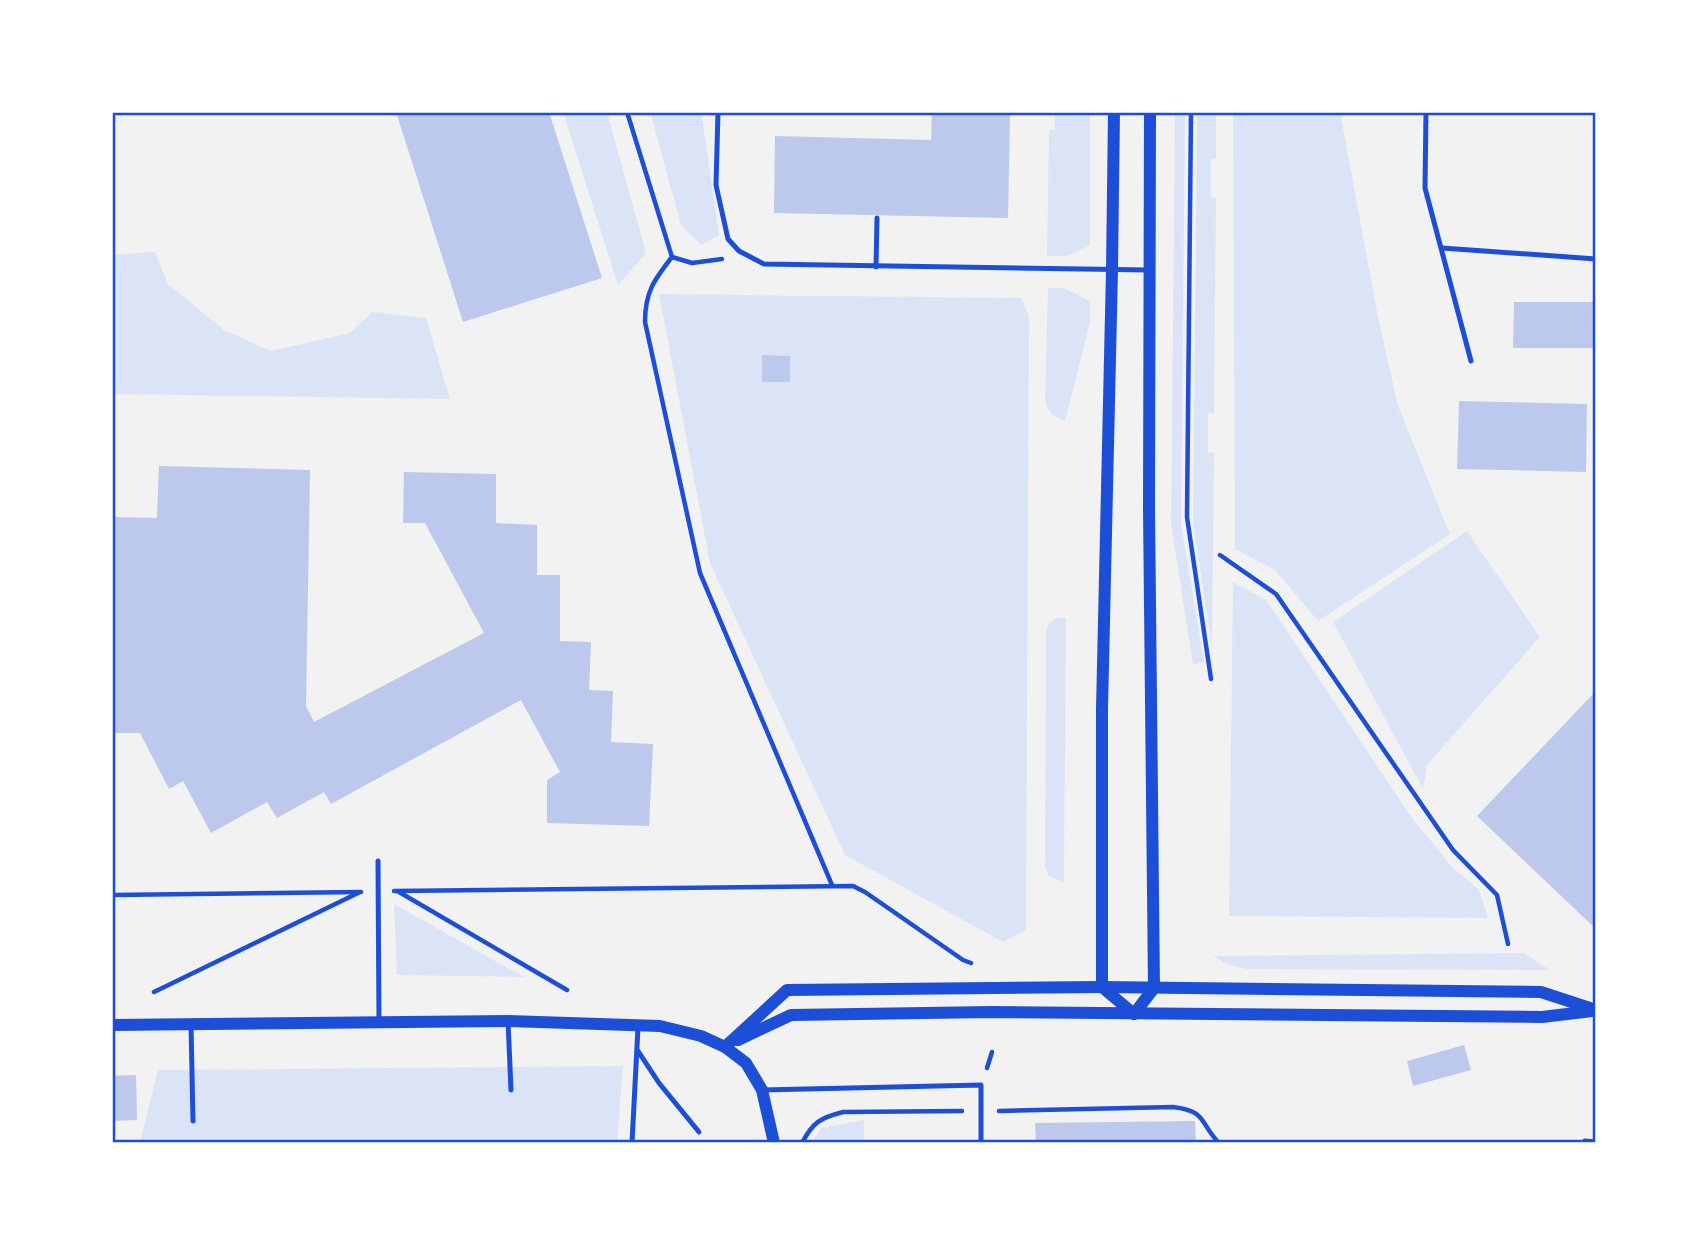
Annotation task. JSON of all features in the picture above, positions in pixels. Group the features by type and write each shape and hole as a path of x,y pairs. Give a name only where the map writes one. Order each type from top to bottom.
{"street":[{"path":"1114,112 1102,709 1102,987 1134,1014"},
{"path":"1134,1014 1154,988 1149,508 1150,112"},
{"path":"725,1047 787,990 1102,987 1541,992 1596,1010"},
{"path":"725,1047 791,1015 992,1012 1542,1017 1596,1010"},
{"path":"112,1026 508,1021 639,1024 680,1031 725,1047 746,1063 762,1090 774,1143"}],"lane":[{"path":"718,112 716,185 729,239 739,251 764,264 1149,270"},
{"path":"1426,112 1425,188 1472,360"},
{"path":"876,267 877,218"},
{"path":"1441,248 1596,259"},
{"path":"378,862 380,1023"},
{"path":"508,1021 511,1090"},
{"path":"632,1143 639,1024"},
{"path":"191,1025 193,1121"},
{"path":"638,1051 659,1083 699,1132"},
{"path":"762,1090 981,1085 981,1143"},
{"path":"1585,1141 1596,1142"}],"path":[{"path":"627,112 672,257"},
{"path":"1191,112 1187,517 1211,679"},
{"path":"672,257 692,263 720,260 739,251"},
{"path":"672,257 650,287 645,301 645,321 700,573 832,885"},
{"path":"1220,555 1276,594 1453,850 1497,895 1508,944"},
{"path":"112,895 853,886 963,960 977,966"},
{"path":"398,891 567,990"},
{"path":"154,992 360,892"},
{"path":"802,1143 810,1128 817,1122 825,1116 843,1112 1173,1107 1189,1109 1203,1118 1216,1141"}],"shaded area":[{"path":"563,112 607,112 646,253 618,285"},
{"path":"650,112 693,112 702,117 719,235 701,245 681,225"},
{"path":"1055,112 1090,112 1090,245 1067,256 1047,256 1049,130 1055,129"},
{"path":"1175,112 1185,112 1181,524 1204,662 1193,664 1171,524"},
{"path":"1197,112 1216,112 1216,159 1211,159 1211,197 1216,198 1214,413 1208,413 1208,452 1214,453 1212,648 1193,522"},
{"path":"1233,112 1340,112 1378,317 1398,406 1450,534 1318,621 1275,570 1235,549"},
{"path":"155,252 168,284 224,330 271,351 350,333 372,312 426,318 450,399 112,394 112,255"},
{"path":"1048,288 1064,288 1090,301 1090,322 1065,421 1052,414 1045,400"},
{"path":"659,294 1021,298 1029,316 1026,930 1003,942 845,855 710,563"},
{"path":"1467,531 1540,637 1427,765 1423,789 1333,622"},
{"path":"1233,582 1266,600 1409,814 1452,867 1479,890 1488,918 1229,916"},
{"path":"1056,618 1066,618 1064,883 1048,875 1045,867 1046,631 1049,623"},
{"path":"394,904 524,977 397,975"},
{"path":"1524,953 1550,970 1246,969 1228,965 1213,956"},
{"path":"623,1066 617,1143 140,1143 158,1070"},
{"path":"864,1120 864,1143 812,1143 821,1128"}],"building":[{"path":"396,112 549,112 602,278 463,322"},
{"path":"932,112 1010,112 1008,218 774,213 775,136 931,140"},
{"path":"1514,302 1595,302 1595,348 1513,348"},
{"path":"762,355 790,356 790,382 762,382"},
{"path":"1459,401 1587,404 1586,472 1457,469"},
{"path":"159,466 310,470 306,706 314,722 484,633 425,523 403,523 404,472 496,474 496,523 537,525 537,575 560,575 560,641 591,642 589,690 613,691 611,742 653,744 649,826 547,823 547,780 560,772 521,700 331,804 324,792 277,818 267,802 211,833 183,781 169,789 140,733 112,733 112,517 157,518"},
{"path":"1594,693 1596,695 1596,929 1477,816"},
{"path":"1464,1045 1471,1070 1413,1086 1407,1061"},
{"path":"136,1075 137,1120 112,1121 112,1076"},
{"path":"1195,1121 1196,1143 1036,1143 1035,1123"}]}
